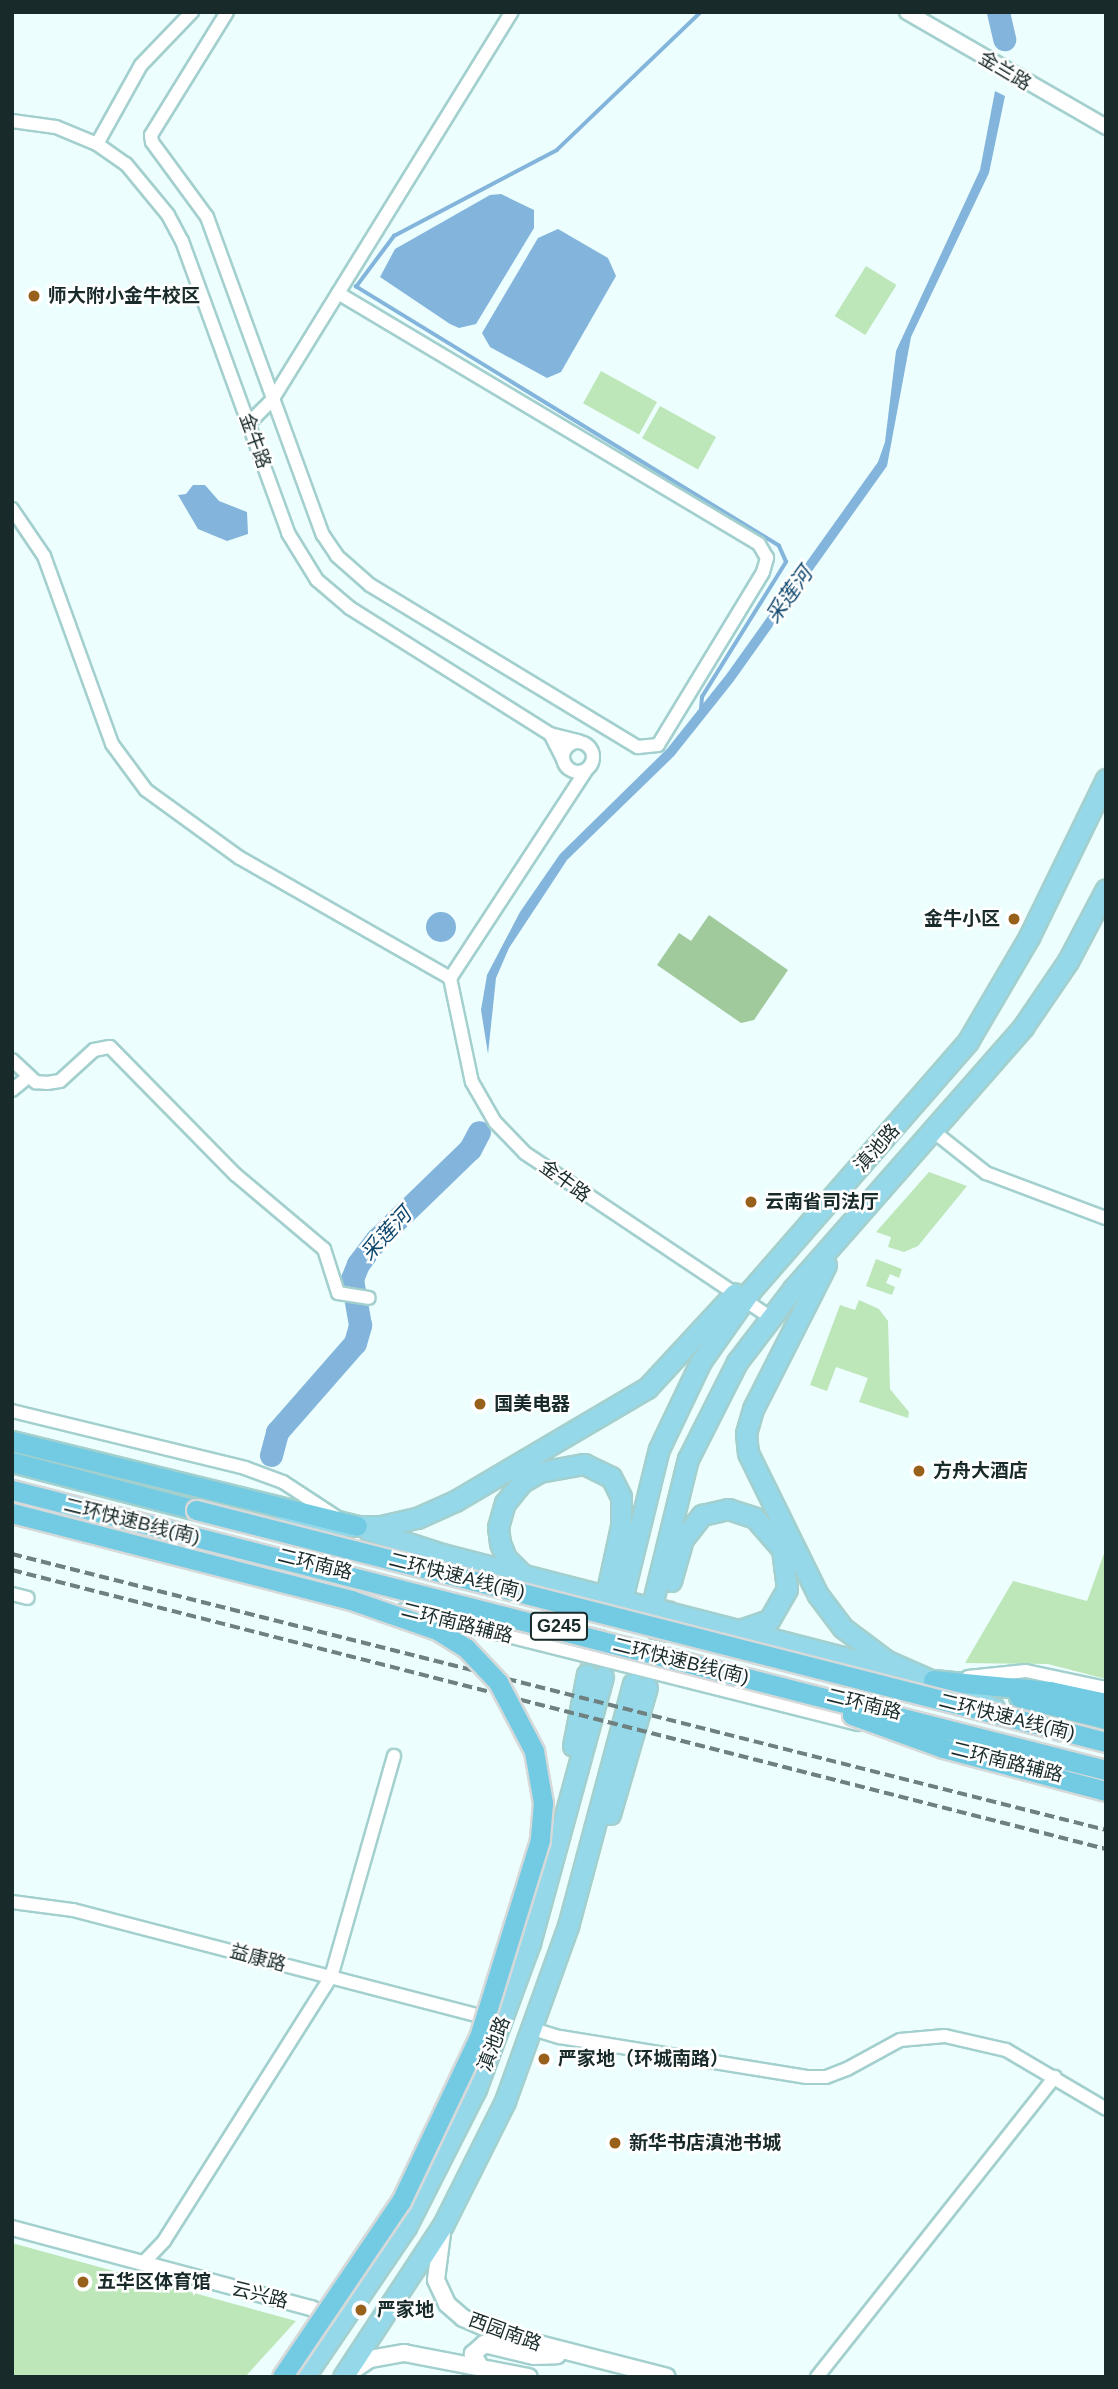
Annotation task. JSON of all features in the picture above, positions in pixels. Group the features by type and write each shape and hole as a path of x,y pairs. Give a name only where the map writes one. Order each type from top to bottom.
{"highway":[{"path":"12,1441 357,1526"},
{"name":"二环快速A线(南)","path":"12,1464 1106,1744"},
{"name":"二环快速B线(南)","path":"12,1488 1106,1768"},
{"path":"12,1512 343,1598 437,1630 466,1648 490,1672 514,1707 534,1751 543,1803 540,1840 479,2037 401,2201 282,2377"},
{"path":"933,1680 1070,1702 1106,1703"},
{"path":"793,1690 923,1742 1106,1789"},
{"path":"1070,1702 1106,1719"}],"main road":[{"name":"滇池路","path":"739,1300 950,1065 986,1014 1046,905 1106,779"},
{"name":"滇池路","path":"739,1630 763,1624 775,1615 788,1581 778,1542 748,1514 721,1509 696,1520 683,1539 660,1598 688,1459 715,1400 748,1345 770,1317 933,1132 1041,1002 1106,889"},
{"path":"871,1202 797,1315 752,1409 746,1444 829,1612 868,1649 933,1680 1067,1736"},
{"path":"232,1523 357,1526 392,1524 442,1507 633,1398 667,1371 716,1313 739,1300"},
{"path":"739,1300 752,1324 748,1345"},
{"path":"525,1576 506,1558 500,1544 498,1527 505,1503 522,1482 539,1472 584,1464 611,1477 621,1497 616,1588 666,1430 696,1369 739,1300"},
{"name":"二环南路","path":"12,1464 232,1523 1106,1744"},
{"name":"二环南路","path":"12,1488 1106,1768"},
{"path":"357,1526 525,1576 933,1680"},
{"name":"滇池路","path":"304,2377 343,2324 436,2173 503,2022 545,1891 595,1675"},
{"name":"滇池路","path":"344,2377 454,2207 533,2029 575,1899 625,1773 640,1685"},
{"name":"西园南路","path":"454,2207 435,2261 436,2280 447,2304 486,2330 573,2355 667,2377"},
{"path":"479,2365 473,2354 484,2344 534,2356 573,2355"},
{"name":"西园南路","path":"344,2377 370,2359 394,2353 479,2365 528,2377"}],"street":[{"path":"97,144 141,65 192,12"},
{"path":"227,12 151,135 155,147 184,180 207,217 313,515 349,568 638,747 657,746 763,572 767,558 759,544 338,293"},
{"path":"248,424 272,400 512,12"},
{"name":"金兰路","path":"907,12 1106,127"},
{"name":"金牛路","path":"12,121 56,127 97,144 126,164 168,215 182,241 288,533 317,580 350,608 550,734"},
{"path":"12,509 44,556 112,744 146,790 240,858 450,978 593,758 586,745 550,734"},
{"path":"566,801 564,762 568,745 586,745 607,728"},
{"path":"550,734 564,762 573,771 587,769"},
{"name":"金牛路","path":"450,978 472,1082 510,1139 596,1203 739,1300 770,1317"},
{"path":"12,1060 36,1082 60,1081 94,1050 110,1047 236,1175 324,1249 338,1293 369,1298"},
{"path":"12,1090 29,1076"},
{"path":"933,1132 986,1173 1106,1218"},
{"path":"12,1411 244,1468 283,1482 357,1526"},
{"name":"二环南路辅路","path":"12,1512 1106,1789"},
{"path":"12,1594 28,1598"},
{"path":"933,1680 1026,1671 1106,1688"},
{"path":"143,2263 164,2241 331,1977 394,1756"},
{"name":"益康路","path":"12,1902 73,1910 503,2022"},
{"path":"533,2029 569,2039 807,2077 826,2077 847,2069 900,2040 945,2036 1006,2050 1106,2109"},
{"path":"817,2377 1055,2077"},
{"name":"云兴路","path":"12,2228 311,2308 343,2324"}],"green space":[{"path":"866,266 897,285 865,335 835,316"},
{"path":"601,371 657,402 639,434 583,403"},
{"path":"660,406 716,437 698,469 642,438"},
{"path":"709,915 788,970 754,1020 741,1023 657,965 679,933 691,941"},
{"path":"929,1172 967,1186 918,1246 904,1252 888,1247 891,1237 876,1232"},
{"path":"876,1259 902,1269 899,1278 890,1274 886,1283 895,1287 892,1295 866,1286"},
{"path":"859,1300 879,1309 888,1321 890,1389 909,1412 908,1418 859,1402 868,1378 836,1367 827,1391 810,1385 840,1305 855,1310"},
{"path":"1106,1548 1106,1679 1048,1664 965,1663 1013,1581 1087,1601"},
{"name":"五华区体育馆","path":"12,2243 296,2321 245,2377 12,2377"}],"water":[{"name":"采莲河","path":"995,91 1005,96 989,173 911,337 887,466 733,682 674,756 567,860 509,948 496,978 488,1054 481,1010 487,975 520,912 560,854 667,749 726,675 878,462 885,442 896,351 980,170"},
{"path":"501,194 534,210 534,228 476,324 459,328 450,324 380,277 395,249 490,195"},
{"path":"558,229 608,258 616,276 561,372 547,378 490,347 482,333 538,238"},
{"path":"193,485 205,485 219,501 247,512 248,534 227,541 198,529 178,495 186,494"},
{"path":"441,912 451,917 456,927 451,937 441,942 431,937 426,927 431,917"}],"waterway":[{"path":"701,12 557,150 394,236 356,287 779,546 786,562 702,697 701,709"},
{"name":"采莲河","path":"998,12 1004,39"},
{"name":"采莲河","path":"271,1455 277,1432 355,1343 360,1325 352,1279 358,1264 377,1239 470,1149 479,1132"}],"tunnel":[{"path":"587,1674 605,1597"},
{"path":"651,1669 666,1599"}],"railway":[{"path":"12,1554 1106,1830"},
{"path":"12,1570 1106,1849"}],"place":[{"name":"师大附小金牛校区","path":"34,296"},
{"name":"金牛小区","path":"1014,919"},
{"name":"云南省司法厅","path":"751,1202"},
{"name":"国美电器","path":"480,1404"},
{"name":"方舟大酒店","path":"919,1471"},
{"name":"严家地（环城南路）","path":"544,2059"},
{"name":"新华书店滇池书城","path":"615,2143"},
{"name":"五华区体育馆","path":"83,2282"},
{"name":"严家地","path":"361,2310"}]}
